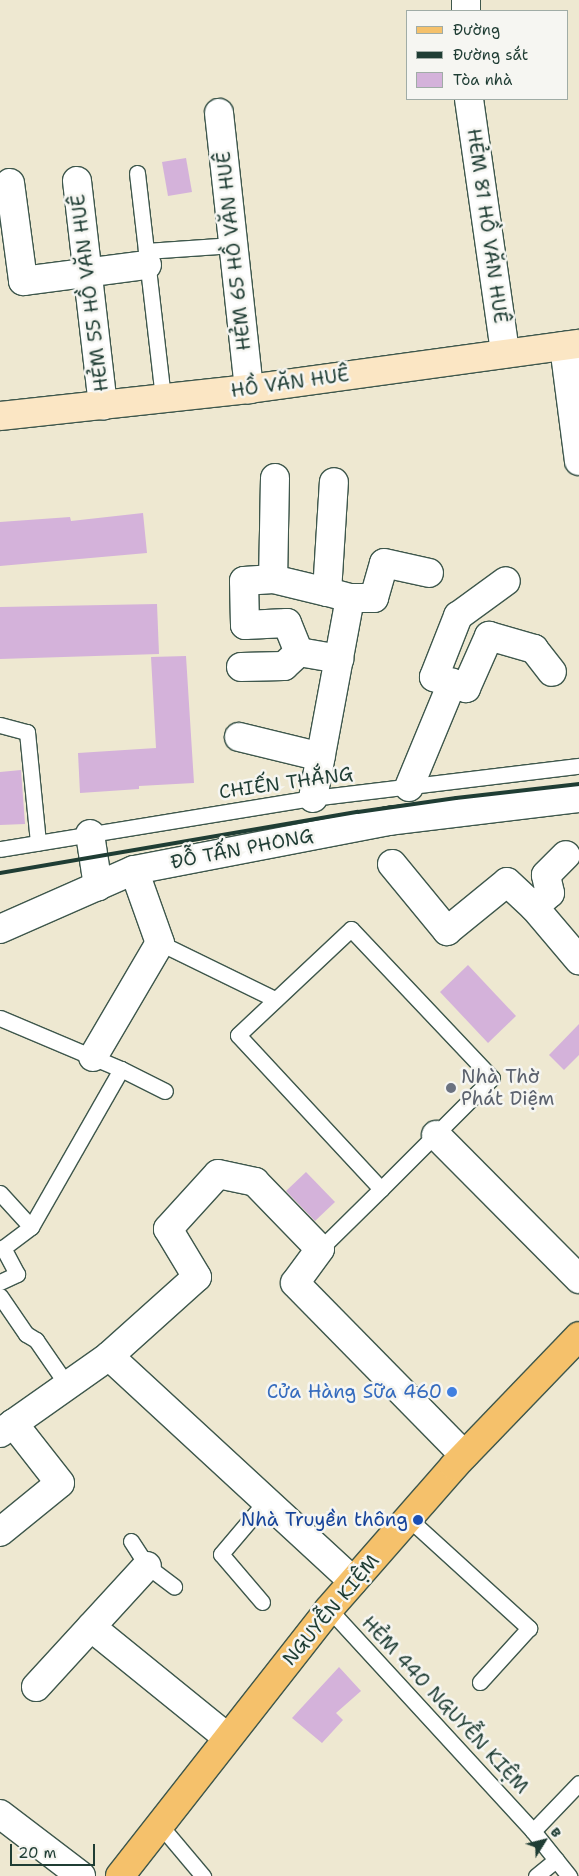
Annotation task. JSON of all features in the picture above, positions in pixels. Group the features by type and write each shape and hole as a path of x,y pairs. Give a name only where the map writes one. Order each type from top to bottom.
{"main road":[{"name":"HỒ VĂN HUÊ","path":"0,416 249,389 572,345"},
{"name":"NGUYỄN KIỆM","path":"120,1876 329,1609 464,1456 578,1340"}],"street":[{"name":"HẺM 81 HỒ VĂN HUÊ","path":"468,100 505,353"},
{"name":"HẺM 65 HỒ VĂN HUÊ","path":"219,113 249,389"},
{"name":"HẺM 55 HỒ VĂN HUÊ","path":"77,181 103,405"},
{"path":"10,183 24,281 88,274 146,258"},
{"path":"572,345 579,462"},
{"path":"273,579 276,478"},
{"path":"313,798 339,658 339,595 334,482"},
{"path":"299,652 287,623 245,625 244,581 273,579 339,595 374,598 384,563 429,572"},
{"path":"506,581 458,616 434,677 466,688 489,636 534,649 552,672"},
{"path":"299,652 339,658"},
{"path":"242,667 284,666 299,652"},
{"path":"409,786 452,683"},
{"path":"239,737 320,758"},
{"name":"ĐỖ TẤN PHONG","path":"0,929 134,870 389,821 579,798"},
{"path":"90,834 98,886"},
{"path":"534,907 550,894 546,875 566,855"},
{"path":"392,864 447,931 507,882 534,907 579,960"},
{"path":"93,1058 160,943 134,870"},
{"path":"436,1135 579,1279"},
{"path":"0,1532 60,1483 7,1428 109,1356 197,1277 168,1230 218,1174 255,1182 320,1249 295,1284 464,1456"},
{"path":"109,1356 353,1581"},
{"path":"36,1687 148,1566"},
{"path":"91,1628 228,1738"},
{"path":"0,1814 81,1876"}],"lane":[{"path":"136,173 163,398"},
{"path":"146,258 233,244"},
{"path":"0,725 27,732 38,842"},
{"name":"CHIẾN THẮNG","path":"0,850 38,842 313,798 579,766"},
{"path":"320,1249 436,1135 492,1078 351,929 238,1035 381,1189"},
{"path":"160,943 275,1000"},
{"path":"0,1018 122,1069 165,1091"},
{"path":"0,1282 17,1274 3,1248 31,1227 122,1069"},
{"path":"0,1193 31,1227"},
{"path":"0,1296 26,1334 36,1340 67,1385"},
{"path":"262,1602 221,1554 266,1501"},
{"path":"408,1518 528,1628 480,1682"},
{"path":"131,1541 148,1566 174,1586"},
{"name":"HẺM 440 NGUYỄN KIỆM","path":"329,1609 533,1830 569,1876"},
{"path":"533,1830 579,1783"},
{"path":"160,1825 204,1876"},
{"path":"536,1876 556,1860"}],"building":[{"path":"186,158 192,192 168,196 162,162"},
{"path":"143,513 147,553 0,566 0,522 70,517 71,521"},
{"path":"157,604 159,654 0,659 0,607"},
{"path":"186,656 194,783 139,786 139,789 80,793 78,753 156,748 151,657"},
{"path":"21,770 25,824 0,825 0,772"},
{"path":"468,965 516,1016 488,1043 440,992"},
{"path":"579,1024 579,1055 564,1070 549,1055"},
{"path":"306,1172 335,1202 315,1221 286,1191"},
{"path":"339,1667 361,1691 336,1713 343,1720 322,1743 292,1718"}],"railway":[{"path":"0,873 358,812 456,798 579,784"}],"place":[{"name":"Nhà Thờ Phát Diệm","path":"451,1088"},
{"name":"Cửa Hàng Sữa 460","path":"452,1392"},
{"name":"Nhà Truyền thông","path":"418,1520"}]}
